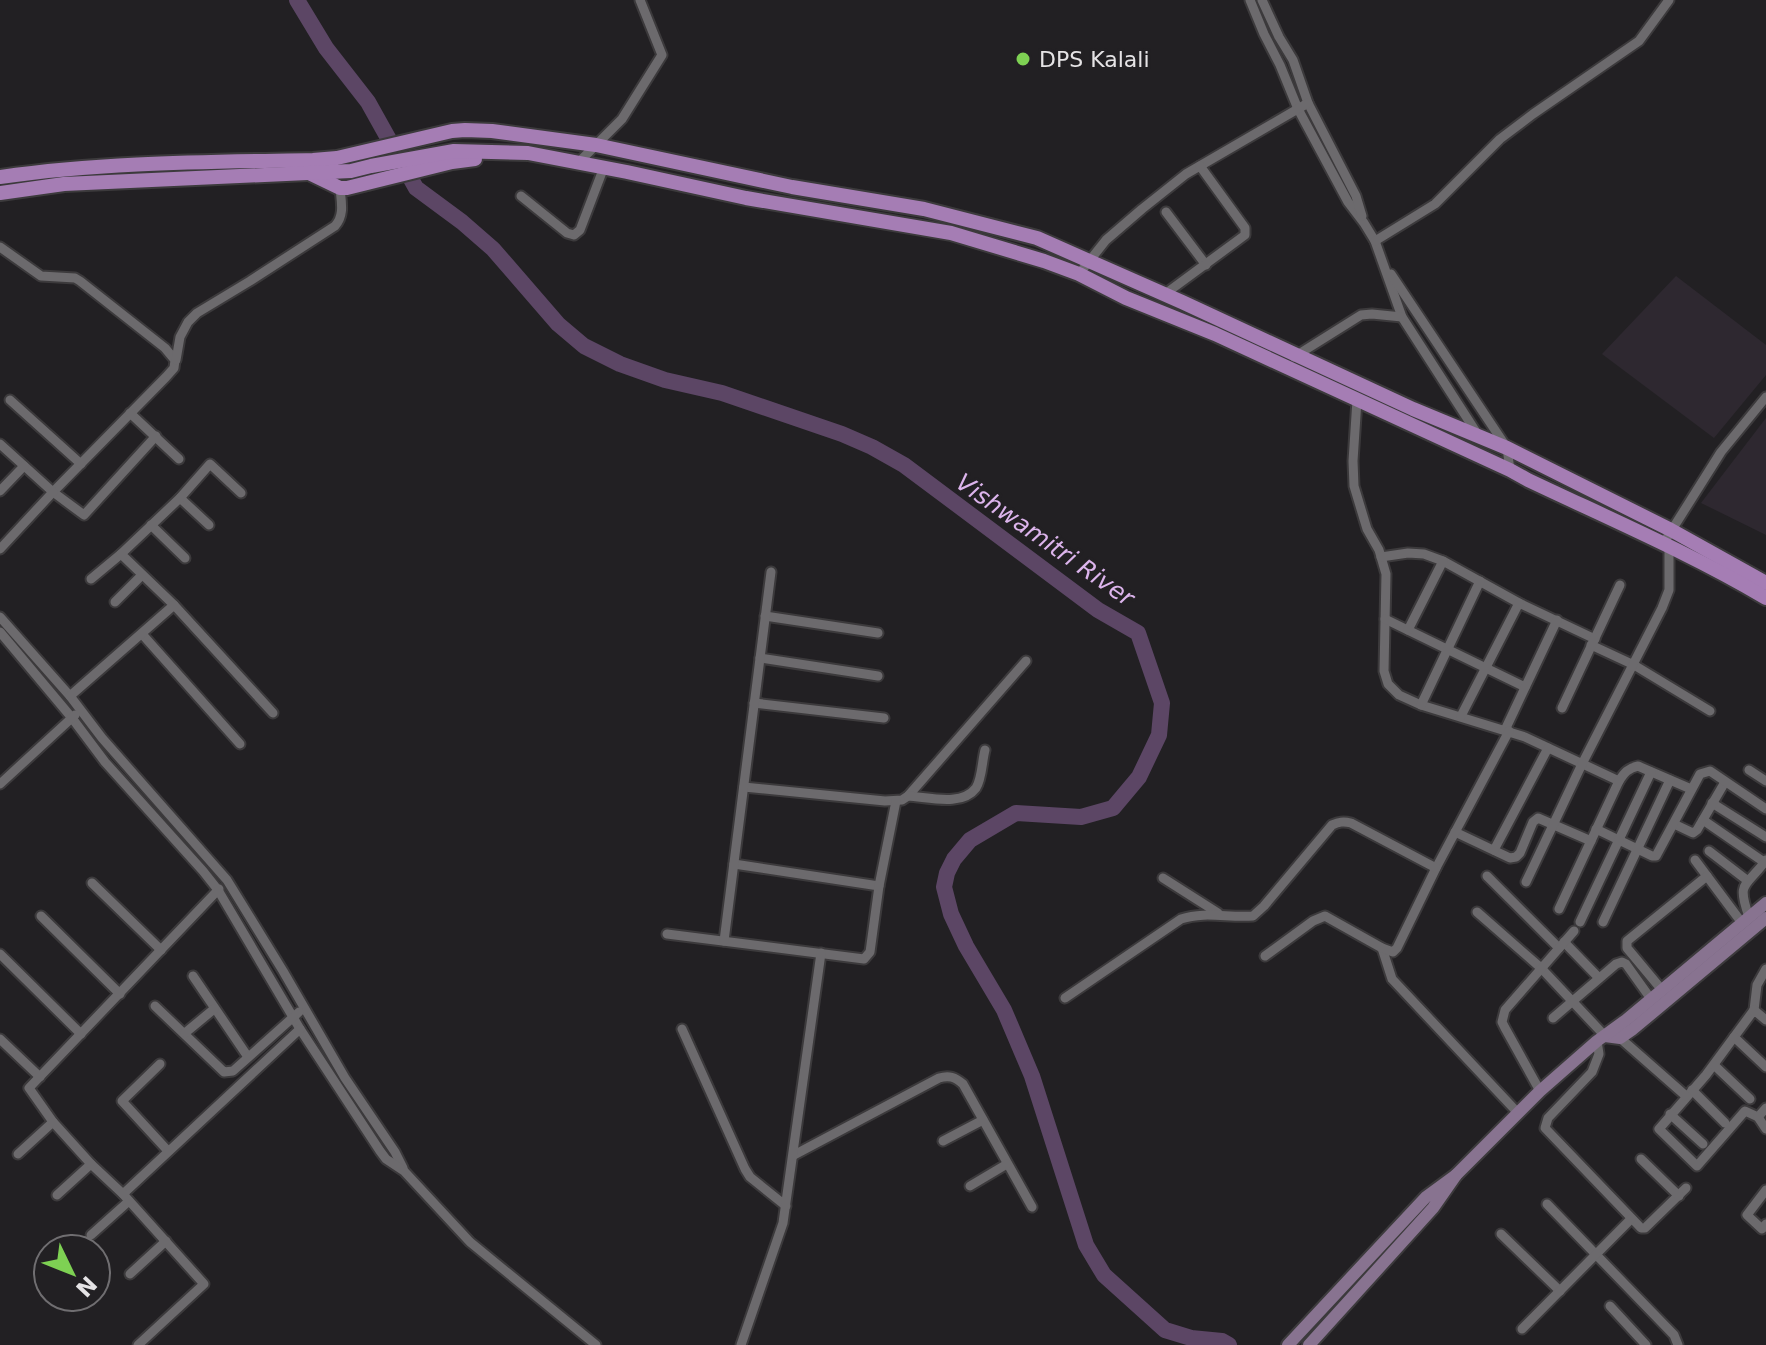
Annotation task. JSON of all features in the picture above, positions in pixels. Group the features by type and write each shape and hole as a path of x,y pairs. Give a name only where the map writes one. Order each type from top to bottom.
{"main road":[{"path":"0,177 151,163 337,158 465,130 596,145 792,187 924,209 1037,238 1165,294 1413,409 1507,448 1671,530 1766,583"},
{"path":"0,193 64,184 351,171 453,157 528,153 746,198 951,233 1079,274 1126,298 1215,334 1510,470 1766,598"},
{"path":"309,173 346,187 453,157"}],"street":[{"path":"579,162 622,119 662,55 640,0"},
{"path":"1250,0 1280,65 1356,196 1402,317 1480,438"},
{"path":"1262,0 1293,60 1303,106"},
{"path":"1375,241 1435,204 1500,139 1639,41 1669,0"},
{"path":"1079,274 1106,240 1186,174 1303,106"},
{"path":"1165,294 1242,239 1246,232 1200,166"},
{"path":"521,196 567,233 574,235 580,230 604,167"},
{"path":"0,549 174,368 180,337 188,322 197,313 335,226 342,215 346,187"},
{"path":"1166,212 1206,265"},
{"path":"0,247 41,276 80,281 165,348 175,360"},
{"path":"1382,262 1507,448 1510,470"},
{"path":"1283,366 1361,315 1402,317"},
{"path":"1526,882 1669,590 1666,546 1671,530 1721,452 1766,397"},
{"path":"10,400 81,464"},
{"path":"1357,400 1354,486 1367,529 1386,574 1384,671 1388,684 1399,695 1421,705 1507,730 1619,781"},
{"path":"130,413 179,459"},
{"path":"0,444 53,492 84,515 156,436"},
{"path":"91,579 180,498 210,464 241,493"},
{"path":"0,491 24,466"},
{"path":"180,498 209,525"},
{"path":"151,525 185,558"},
{"path":"121,554 174,605 273,713"},
{"path":"1381,557 1424,554 1443,561 1557,620 1710,711"},
{"path":"1408,630 1443,561"},
{"path":"724,941 771,572"},
{"path":"115,602 142,575"},
{"path":"1421,705 1480,581"},
{"path":"1562,708 1620,585"},
{"path":"1461,716 1519,603"},
{"path":"70,696 174,605"},
{"path":"765,616 878,633"},
{"path":"0,617 227,880 404,1171"},
{"path":"1385,619 1525,687"},
{"path":"1265,956 1313,921 1325,916 1382,948 1393,952 1397,948 1507,730 1557,620"},
{"path":"0,632 105,762 218,890 300,1029 386,1159 404,1171 470,1242 596,1345"},
{"path":"142,634 240,744"},
{"path":"760,658 878,676"},
{"path":"744,787 896,801 908,796 1026,661"},
{"path":"754,703 884,718"},
{"path":"0,784 81,710"},
{"path":"1494,850 1548,748"},
{"path":"908,796 958,800 969,794 977,787 985,750"},
{"path":"1559,909 1625,772 1638,766 1691,789"},
{"path":"1749,770 1766,781"},
{"path":"1596,829 1656,856 1700,774 1710,771 1766,809"},
{"path":"1540,1091 1505,1028 1502,1016 1577,926 1651,772"},
{"path":"1603,922 1670,780"},
{"path":"1674,824 1693,833 1725,782"},
{"path":"667,934 864,959 870,952 896,801"},
{"path":"1712,803 1766,837"},
{"path":"1455,832 1510,858 1516,857 1538,818 1591,841"},
{"path":"1703,820 1765,861 1743,888 1746,920"},
{"path":"1065,998 1181,919 1194,915 1253,916 1332,825 1343,821 1436,868"},
{"path":"1709,851 1748,881"},
{"path":"1695,860 1746,920"},
{"path":"734,864 879,886"},
{"path":"1487,876 1599,978"},
{"path":"1657,995 1627,948 1627,941 1707,876"},
{"path":"1163,878 1221,914"},
{"path":"138,1345 204,1284 53,1122 29,1088 227,880"},
{"path":"92,883 161,950"},
{"path":"1288,1345 1426,1197 1456,1175 1540,1091 1766,903"},
{"path":"1477,912 1541,968 1601,1039 1592,1072 1548,1118 1545,1128 1631,1219 1645,1228 1682,1192 1641,1159"},
{"path":"41,916 120,994"},
{"path":"1601,1039 1620,1038 1766,918"},
{"path":"1382,948 1392,979 1518,1113"},
{"path":"741,1345 776,1248 786,1206 821,953"},
{"path":"0,954 81,1034"},
{"path":"1553,1018 1622,962 1657,995"},
{"path":"1766,969 1757,985 1754,1010 1714,1065 1659,1129 1697,1166 1745,1111 1758,1117 1766,1129"},
{"path":"193,976 248,1057"},
{"path":"155,1006 224,1072 233,1071 304,1008"},
{"path":"185,1033 214,1009"},
{"path":"1754,1010 1766,1020"},
{"path":"93,1233 168,1151 300,1029"},
{"path":"682,1029 745,1169 750,1177 786,1206"},
{"path":"1734,1037 1766,1067"},
{"path":"1620,1038 1725,1123"},
{"path":"0,1039 40,1077"},
{"path":"160,1064 122,1101 168,1151"},
{"path":"1714,1065 1750,1099"},
{"path":"794,1155 948,1076 963,1084 1032,1207"},
{"path":"1758,1117 1766,1108"},
{"path":"1670,1114 1703,1144"},
{"path":"943,1141 983,1120"},
{"path":"18,1154 53,1122"},
{"path":"57,1195 91,1164"},
{"path":"970,1186 1007,1164"},
{"path":"1310,1344 1433,1208 1456,1175"},
{"path":"1766,1190 1747,1215 1762,1229 1766,1224"},
{"path":"1547,1204 1674,1335 1678,1345"},
{"path":"1522,1329 1631,1219"},
{"path":"1501,1234 1560,1291"},
{"path":"130,1274 166,1241"},
{"path":"1610,1306 1646,1345"}],"shaded area":[{"path":"1676,276 1766,345 1766,375 1714,438 1602,354"},
{"path":"1766,418 1766,535 1701,503"}],"waterway":[{"name":"Vishwamitri River","path":"297,0 326,48 368,102 416,188 493,249 558,324 584,346 620,364 665,380 722,393 872,447 904,465 1098,610 1138,633 1162,703 1159,735 1139,777 1113,808 1081,817 1016,813 970,840 954,859 944,887 951,914 1004,1010 1032,1076 1086,1245 1104,1275 1165,1330 1229,1345"}],"place":[{"name":"DPS Kalali","path":"1023,59"}]}
